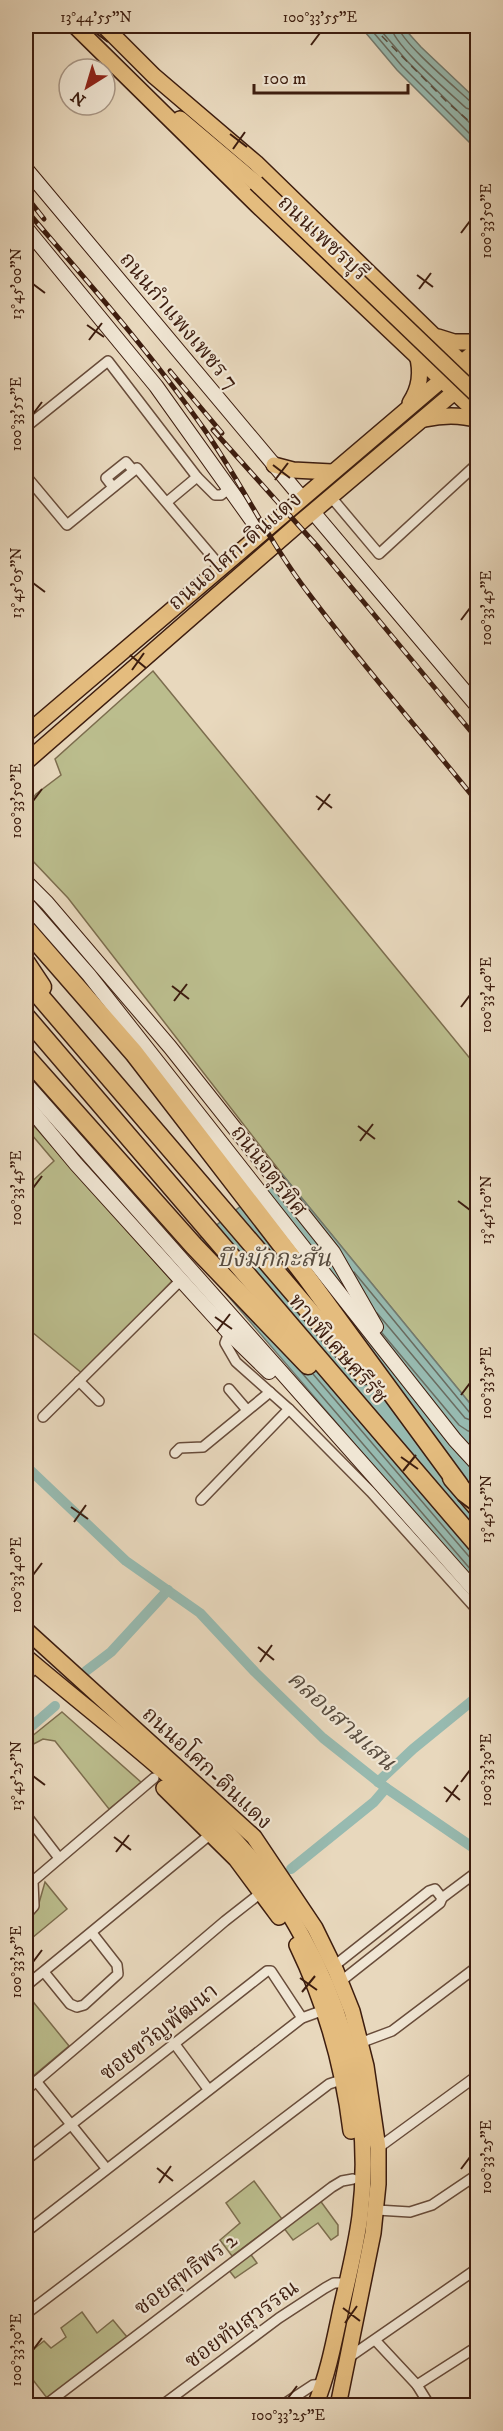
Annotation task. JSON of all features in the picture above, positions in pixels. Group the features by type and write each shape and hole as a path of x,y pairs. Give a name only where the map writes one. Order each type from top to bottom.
{"highway":[{"path":"26,928 134,1053 305,1275 459,1485"},
{"path":"26,963 74,1033"},
{"name":"ทางพิเศษศรีรัช","path":"26,980 74,1033 477,1508"},
{"name":"ทางพิเศษศรีรัช","path":"26,1017 477,1545"},
{"path":"26,1023 49,1046"},
{"path":"26,1057 58,1097 216,1270 399,1454"}],"main road":[{"name":"ถนนเพชรบุรี","path":"75,26 477,414"},
{"name":"ถนนเพชรบุรี","path":"104,26 154,76 229,138 476,375"},
{"name":"ถนนเพชรบุรี","path":"154,76 196,131"},
{"name":"ถนนเพชรบุรี","path":"141,91 196,131 256,183 477,396"},
{"name":"ถนนกำแพงเพชร 7","path":"26,169 302,497"},
{"path":"26,228 156,386 261,532"},
{"path":"359,301 374,300 379,291 377,281"},
{"path":"435,336 454,342 477,342"},
{"name":"ถนนอโศก-ดินแดง","path":"26,734 477,349"},
{"path":"398,416 411,402 419,384 421,368 417,356"},
{"name":"ถนนอโศก-ดินแดง","path":"26,762 313,512 476,375"},
{"path":"422,420 464,415 477,420"},
{"path":"274,465 293,470 332,472"},
{"path":"313,512 477,707"},
{"path":"26,882 47,903 170,1047 333,1252 399,1367"},
{"name":"ถนนจตุรทิศ","path":"26,903 97,985 477,1465"},
{"path":"26,1084 477,1594"},
{"path":"26,1104 76,1164 229,1333 318,1416"},
{"name":"ถนนอโศก-ดินแดง","path":"26,1630 254,1837 315,1928 334,1966 352,2011 366,2066 378,2148 376,2210 338,2406"},
{"name":"ถนนอโศก-ดินแดง","path":"26,1643 115,1711"},
{"name":"ถนนอโศก-ดินแดง","path":"27,1669 154,1778 212,1833 262,1892 294,1941 311,1975 324,2010 344,2079 352,2144 352,2257"},
{"name":"ถนนอโศก-ดินแดง","path":"27,1669 208,1812 256,1864 291,1916 316,1961 344,2030 358,2100 362,2178 360,2214 325,2383 315,2406"},
{"path":"322,2406 325,2383"}],"street":[{"path":"26,428 108,361 197,477 218,496 230,488"},
{"path":"331,497 379,554 477,463"},
{"path":"26,476 67,525 133,470 140,470 221,567"},
{"path":"167,502 197,477"},
{"path":"43,1418 181,1280"},
{"path":"229,1333 225,1343 236,1362 289,1409 370,1492 477,1611"},
{"path":"79,1381 99,1401"},
{"path":"229,1389 247,1410"},
{"path":"175,1453 180,1448 203,1447 270,1392"},
{"path":"201,1500 289,1409"},
{"path":"26,1915 34,1906 33,1881 154,1778"},
{"path":"26,1815 60,1858"},
{"path":"27,1985 212,1833"},
{"path":"340,1982 477,1871"},
{"path":"334,1966 429,1891 435,1889 442,1898"},
{"path":"26,2090 262,1892"},
{"path":"44,1972 70,2004 77,2007 84,2005 118,1974 117,1965 92,1933"},
{"path":"360,2043 392,2031 477,1966"},
{"name":"ซอยขวัญพัฒนา","path":"26,2160 267,1971 271,1971 302,2018"},
{"path":"26,2232 302,2018 324,2010"},
{"path":"174,2043 208,2089"},
{"path":"378,2148 477,2075"},
{"path":"26,2314 329,2084 344,2079"},
{"path":"36,2081 106,2168"},
{"path":"376,2210 410,2212 432,2205 477,2174"},
{"name":"ซอยสุทธิพร 2","path":"44,2406 308,2204 342,2181 353,2179"},
{"path":"348,2358 477,2268"},
{"name":"ซอยทับสุวรรณ","path":"161,2406 279,2318 334,2283 347,2283"},
{"path":"375,2340 417,2385 430,2406"},
{"path":"417,2385 477,2346"},
{"path":"281,2406 313,2385 325,2383"}],"green space":[{"path":"153,671 477,1067 477,1412 282,1174 68,898 31,859 26,849 26,807 36,794 61,775 55,759"},
{"path":"26,1117 172,1281 83,1374 32,1332 26,1339 26,1187 54,1161 26,1128"},
{"path":"62,1712 142,1783 109,1809 55,1741 43,1739 30,1746 26,1745 26,1741"},
{"path":"45,1882 67,1909 26,1943 26,1921 37,1910"},
{"path":"26,1993 69,2046 26,2082"},
{"path":"254,2181 282,2219 232,2256 220,2240 240,2223 226,2203"},
{"path":"319,2199 338,2225 338,2235 331,2240 318,2223 293,2240 283,2227"},
{"path":"249,2252 257,2263 235,2278 228,2269"},
{"path":"82,2312 97,2333 113,2320 127,2337 47,2398 26,2371 26,2355 44,2341 51,2348 66,2337 61,2328"}],"water":[{"path":"360,26 402,26 477,100 477,150 397,70"},
{"name":"บึงมักกะสัน","path":"282,1174 477,1412 477,1587 187,1248"}],"waterway":[{"name":"คลองสามเสน","path":"26,1466 126,1561 200,1613 255,1672 323,1738 386,1788 478,1851"},
{"path":"86,1671 111,1652 168,1590"},
{"path":"378,1782 413,1749 478,1696"},
{"path":"26,1731 55,1706"},
{"path":"291,1869 374,1802 386,1788"}],"ferry route":[{"path":"372,26 446,101 478,129"}],"railway":[{"path":"26,196 44,219"},
{"path":"26,210 162,372 204,429 281,554 309,594 478,803"},
{"path":"170,371 222,433"},
{"path":"213,430 318,547 478,740"}]}
